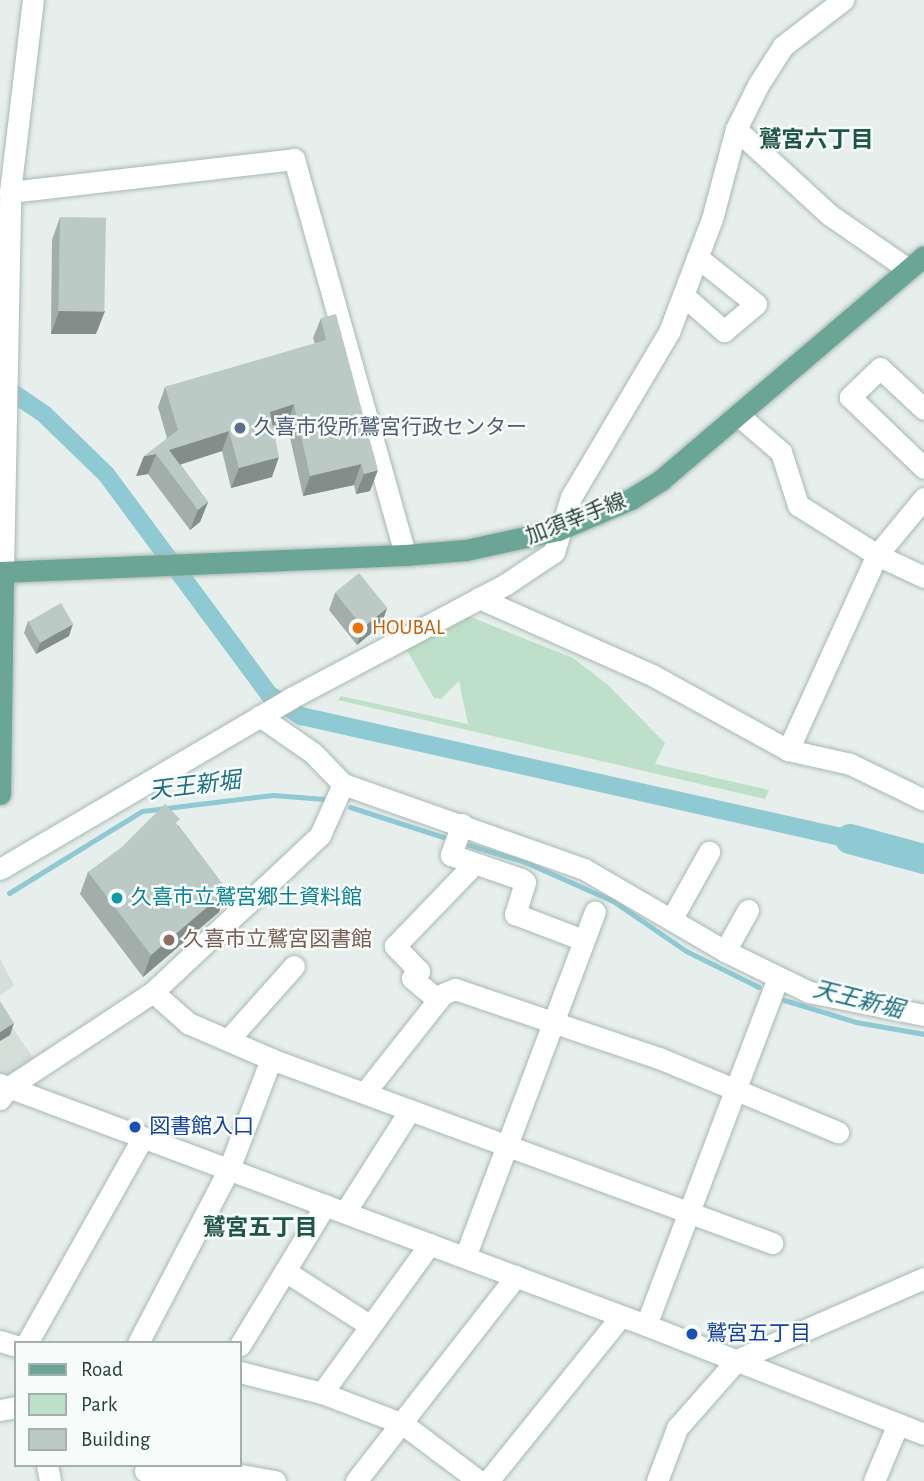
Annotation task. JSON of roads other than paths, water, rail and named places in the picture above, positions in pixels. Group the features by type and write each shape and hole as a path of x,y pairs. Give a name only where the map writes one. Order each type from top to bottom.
{"main road":[{"name":"加須幸手線","path":"2,572 405,555 504,543 558,530 631,499 738,415 916,263"},
{"path":"0,794 2,572"}],"street":[{"path":"2,572 8,403 10,192 33,0"},
{"path":"0,869 291,698 479,598 554,552 558,530 571,497 669,332 697,257 736,129 783,47 843,0"},
{"path":"736,129 830,215 916,263"},
{"path":"10,192 294,159 405,555"},
{"path":"683,295 724,331 756,304 697,257"},
{"path":"924,409 880,368 850,397 924,468"},
{"path":"738,415 780,453 798,505 877,555 924,577"},
{"path":"788,750 877,555 924,498"},
{"path":"479,598 652,675 788,750 850,764 924,800"},
{"path":"266,713 313,752 344,785 462,824 584,869 725,951 816,994 924,1015"},
{"path":"3,1090 153,992 320,835 344,785"},
{"path":"462,824 451,855 525,882 514,914 583,940"},
{"path":"672,918 709,852"},
{"path":"438,1000 412,978 419,971 395,946 474,864"},
{"path":"725,951 748,910"},
{"path":"465,1257 595,912"},
{"path":"228,1040 294,966"},
{"path":"646,1325 732,1089 778,977"},
{"path":"366,1091 438,1000 455,989 732,1089 838,1132"},
{"path":"153,992 188,1023 271,1059 366,1091 410,1110 772,1243"},
{"path":"139,1341 229,1170 271,1059"},
{"path":"3,1090 143,1137 516,1276 924,1434"},
{"path":"242,1342 285,1271 410,1110"},
{"path":"28,1341 143,1137"},
{"path":"322,1393 430,1244"},
{"path":"285,1271 369,1325"},
{"path":"356,1481 516,1276"},
{"path":"657,1481 677,1428 737,1360 924,1278"},
{"path":"488,1481 621,1316"},
{"path":"242,1373 322,1393 403,1424 479,1481"},
{"path":"874,1481 898,1424"},
{"path":"145,1472 212,1470 275,1481"}],"waterway":[{"path":"0,384 44,414 106,474 269,694 301,716 850,839"},
{"name":"天王新堀","path":"9,893 142,811 273,795 324,799"},
{"name":"天王新堀","path":"350,807 443,837"},
{"path":"850,839 924,859"},
{"name":"天王新堀","path":"469,845 525,862 613,901 686,951 759,987"},
{"name":"天王新堀","path":"784,1000 856,1022 924,1034"}],"place":[{"name":"久喜市役所鷲宮行政センター","path":"240,428"},
{"name":"HOUBAL","path":"358,628"},
{"name":"久喜市立鷲宮郷土資料館","path":"117,898"},
{"name":"久喜市立鷲宮図書館","path":"169,940"},
{"name":"図書館入口","path":"135,1127"},
{"name":"鷲宮五丁目","path":"692,1334"}],"district":[{"name":"鷲宮六丁目","path":"816,141"},
{"name":"鷲宮五丁目","path":"260,1229"}]}
